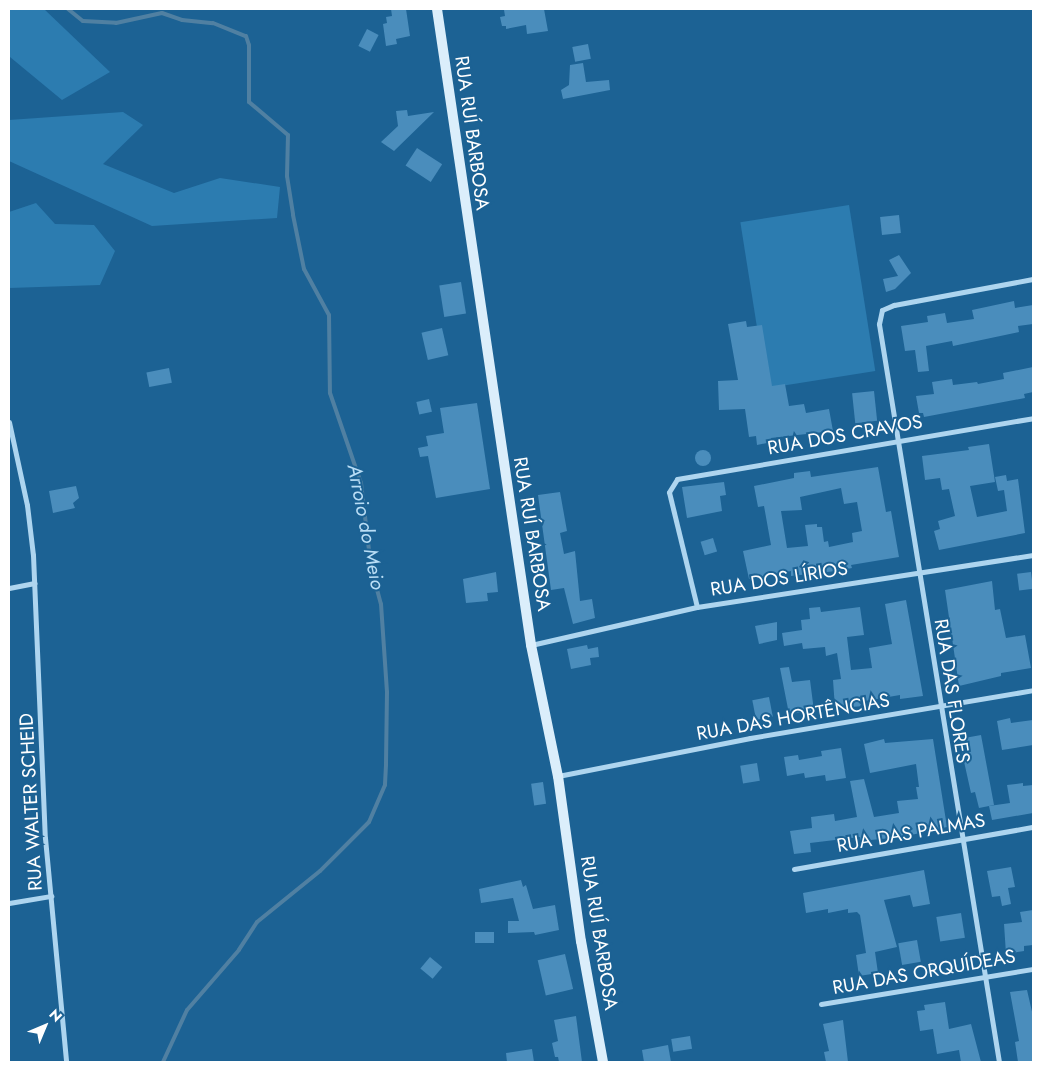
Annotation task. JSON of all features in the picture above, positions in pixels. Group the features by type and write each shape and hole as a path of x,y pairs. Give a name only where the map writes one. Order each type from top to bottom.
{"main road":[{"name":"RUA RUÍ BARBOSA","path":"437,9 531,645 558,776 603,1062"}],"street":[{"name":"RUA DAS FLORES","path":"999,1062 879,324 882,310 894,305 1033,279"},
{"name":"RUA DOS CRAVOS","path":"697,607 669,492 677,480 1033,418"},
{"name":"RUA WALTER SCHEID","path":"9,422 27,505 35,583 45,838 66,1062"},
{"name":"RUA DOS LÍRIOS","path":"531,645 697,607 1033,555"},
{"path":"9,588 35,583"},
{"name":"RUA DAS HORTÊNCIAS","path":"558,776 1033,690"},
{"name":"RUA DAS PALMAS","path":"794,868 1033,828"},
{"path":"9,903 51,896"},
{"name":"RUA DAS ORQUÍDEAS","path":"821,1004 985,975 1033,969"}],"shaded area":[{"path":"9,9 44,9 110,72 62,100 10,57"},
{"path":"123,112 143,125 103,164 174,193 220,178 280,187 277,218 152,226 9,161 9,120"},
{"path":"36,203 55,224 94,225 115,251 100,285 9,288 9,212"},
{"path":"849,205 875,371 767,388 740,222"}],"building":[{"path":"391,9 406,9 410,36 396,39 397,44 386,46 383,24 387,23 386,17 392,16"},
{"path":"544,9 548,31 527,34 526,25 506,29 506,26 502,26 500,17 505,16 504,10"},
{"path":"367,29 379,35 370,52 358,46"},
{"path":"588,44 591,59 575,62 572,47"},
{"path":"583,63 586,82 609,80 610,90 563,99 561,90 569,85 570,65"},
{"path":"407,110 408,116 434,112 394,151 381,142 398,126 396,111"},
{"path":"417,148 442,164 431,182 406,166"},
{"path":"899,215 901,233 882,235 880,217"},
{"path":"899,255 911,273 895,289 886,292 883,279 898,276 889,260"},
{"path":"461,282 466,314 444,317 439,285"},
{"path":"1014,301 1015,308 1033,305 1033,324 1018,326 1019,332 953,346 952,341 926,346 929,371 918,372 915,350 905,351 901,326 928,322 927,316 945,313 947,323 974,319 972,310"},
{"path":"746,321 747,327 762,325 772,386 785,384 789,406 804,404 806,413 829,409 833,431 771,438 772,442 757,445 756,436 749,437 745,409 719,410 718,381 738,380 728,324"},
{"path":"442,328 448,355 428,360 422,333"},
{"path":"1033,367 1033,392 1024,394 1025,398 924,417 923,413 919,413 916,396 934,394 932,382 952,379 953,385 977,382 978,384 1004,379 1003,373"},
{"path":"169,368 172,383 149,387 146,372"},
{"path":"874,391 877,421 855,423 852,393"},
{"path":"429,399 432,412 419,415 416,402"},
{"path":"477,403 490,489 436,498 428,456 420,457 418,448 428,446 426,436 444,433 440,408"},
{"path":"989,444 995,482 970,486 977,517 1007,511 1004,490 998,491 995,477 1006,475 1007,481 1018,479 1025,533 939,550 934,531 940,529 938,521 955,516 949,489 942,490 940,478 925,480 922,456 969,450 968,447"},
{"path":"700,450 706,450 711,455 709,464 700,466 695,461 695,455"},
{"path":"878,467 886,512 891,511 899,557 851,565 852,568 836,571 791,576 791,571 749,579 743,551 771,545 764,506 758,507 754,486 794,478 794,473 810,471 811,477","holes":["841,488 844,504 857,502 862,531 852,533 853,542 829,547 828,541 824,542 822,527 817,527 817,524 805,525 808,546 787,548 781,511 802,510 800,497"]},
{"path":"724,482 726,495 720,496 722,511 687,518 682,487"},
{"path":"76,486 79,498 73,503 75,508 53,513 49,491"},
{"path":"560,492 567,531 560,533 564,554 575,551 580,601 592,599 595,618 573,624 564,588 551,590 538,495"},
{"path":"713,538 717,551 705,555 701,542"},
{"path":"496,572 498,592 487,593 488,601 466,603 463,579"},
{"path":"1031,572 1033,589 1019,591 1017,574"},
{"path":"992,581 995,610 1000,609 1006,638 1025,635 1031,668 1001,673 1001,676 959,686 945,590"},
{"path":"906,600 923,696 900,699 900,695 865,701 865,706 835,708 833,680 841,679 837,653 826,656 825,647 803,649 802,643 784,646 782,633 802,630 801,620 810,619 809,608 820,607 821,612 860,607 864,635 847,637 851,670 872,668 869,648 892,644 885,604"},
{"path":"777,622 777,640 759,644 755,626"},
{"path":"587,645 588,649 598,647 599,657 590,658 591,665 571,669 567,649"},
{"path":"789,667 792,682 810,680 814,711 789,714 780,668"},
{"path":"769,697 773,717 756,720 752,700"},
{"path":"1010,718 1011,723 1033,720 1033,745 1002,750 997,721"},
{"path":"981,735 994,805 979,808 975,792 971,793 959,739"},
{"path":"884,739 885,743 933,739 947,827 902,837 860,841 860,837 810,843 811,852 794,854 790,831 812,828 811,817 834,814 835,821 857,817 850,781 864,779 874,817 899,813 897,801 918,799 916,787 919,787 916,764 870,773 864,744"},
{"path":"841,748 846,778 826,781 825,775 805,778 804,773 787,776 784,757 798,755 799,760 822,756 821,751"},
{"path":"757,763 760,781 743,783 740,766"},
{"path":"543,782 546,804 534,805 531,784"},
{"path":"1023,783 1023,786 1033,785 1033,813 992,820 989,806 1010,803 1007,785"},
{"path":"1011,867 1015,887 1008,888 1011,904 1002,906 1000,896 992,897 987,871"},
{"path":"924,870 930,904 913,907 910,895 884,900 897,947 875,952 878,973 859,976 856,955 866,953 860,915 857,912 848,913 848,909 828,913 828,909 806,913 803,893"},
{"path":"521,880 523,887 526,885 533,909 555,905 559,930 535,935 534,932 508,933 508,921 519,921 513,898 481,903 479,889"},
{"path":"1033,910 1033,945 1024,946 1024,951 1006,954 1004,924 1022,922 1020,912"},
{"path":"961,913 965,938 940,942 936,917"},
{"path":"475,932 494,932 494,943 475,943"},
{"path":"917,940 921,962 902,965 898,943"},
{"path":"565,954 573,989 546,995 538,960"},
{"path":"430,957 442,967 433,979 420,968"},
{"path":"1027,990 1033,1016 1033,1062 1018,1062 1015,1042 1019,1041 1010,992"},
{"path":"945,1002 949,1029 971,1024 981,1062 961,1062 959,1050 937,1054 933,1029 920,1031 917,1011 925,1010 924,1005"},
{"path":"576,1016 582,1062 559,1062 558,1057 555,1057 552,1043 558,1041 554,1020"},
{"path":"843,1020 848,1062 826,1062 824,1052 829,1051 823,1024"},
{"path":"690,1036 692,1049 673,1052 671,1039"},
{"path":"668,1045 671,1062 644,1062 642,1050"},
{"path":"532,1049 534,1062 507,1062 506,1053"}],"waterway":[{"name":"Arroio do Meio","path":"68,9 83,21 116,23 162,13 182,20 213,23 246,36 249,45 249,102 288,135 287,176 293,215 304,269 329,315 330,393 361,483 371,567 381,604 387,692 385,785 369,822 320,871 257,922 239,950 187,1010 163,1062"}]}
